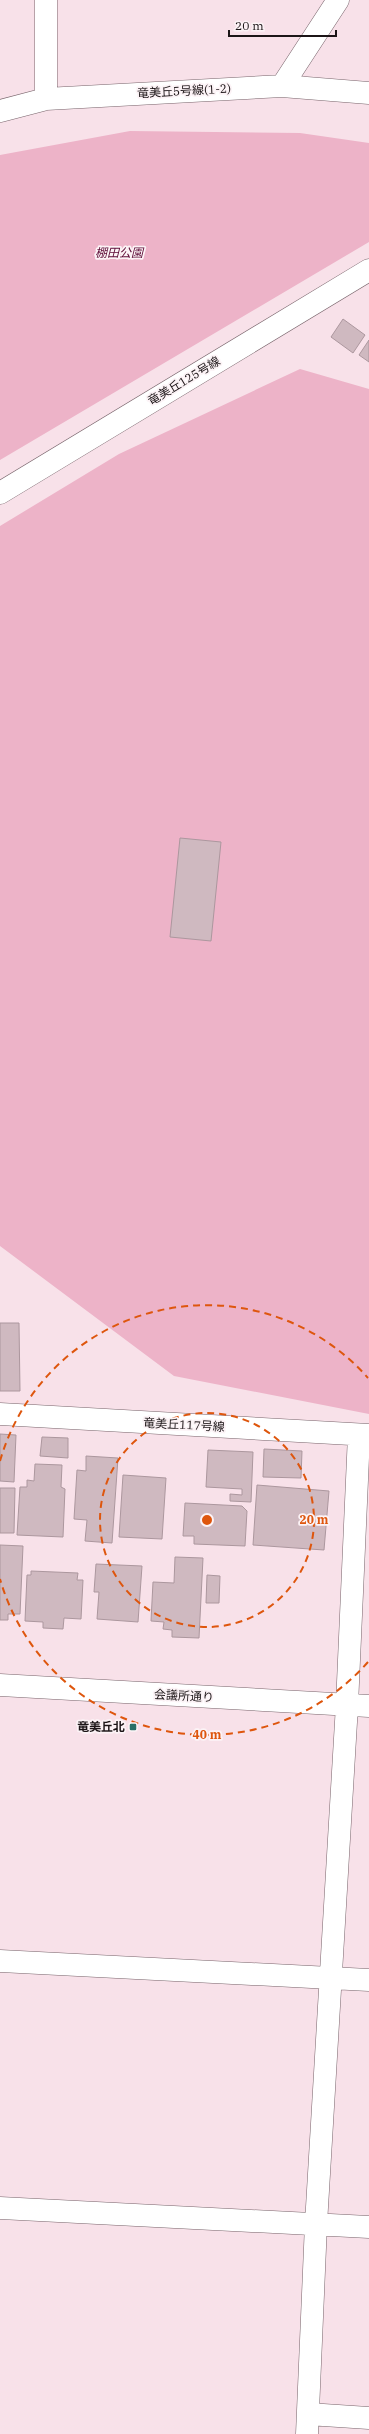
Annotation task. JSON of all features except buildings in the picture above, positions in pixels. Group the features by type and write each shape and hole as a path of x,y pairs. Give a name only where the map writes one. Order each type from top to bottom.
{"street":[{"path":"46,0 46,99"},
{"path":"282,86 338,0"},
{"name":"竜美丘5号線(1-2)","path":"0,111 46,99 282,86 369,93"},
{"name":"竜美丘125号線","path":"0,493 369,270"},
{"name":"竜美丘117号線","path":"0,1414 364,1435"},
{"path":"364,1435 316,2224 307,2424 369,2418"},
{"name":"会議所通り","path":"0,1685 369,1706"},
{"path":"0,1961 369,1980"},
{"path":"0,2208 369,2227"}],"green space":[{"name":"棚田公園","path":"130,131 300,133 369,143 369,242 0,460 0,155"},
{"path":"300,369 369,389 369,1414 174,1376 0,1246 0,526 119,454"}],"place":[{"name":"竜美丘北","path":"133,1727"}]}
